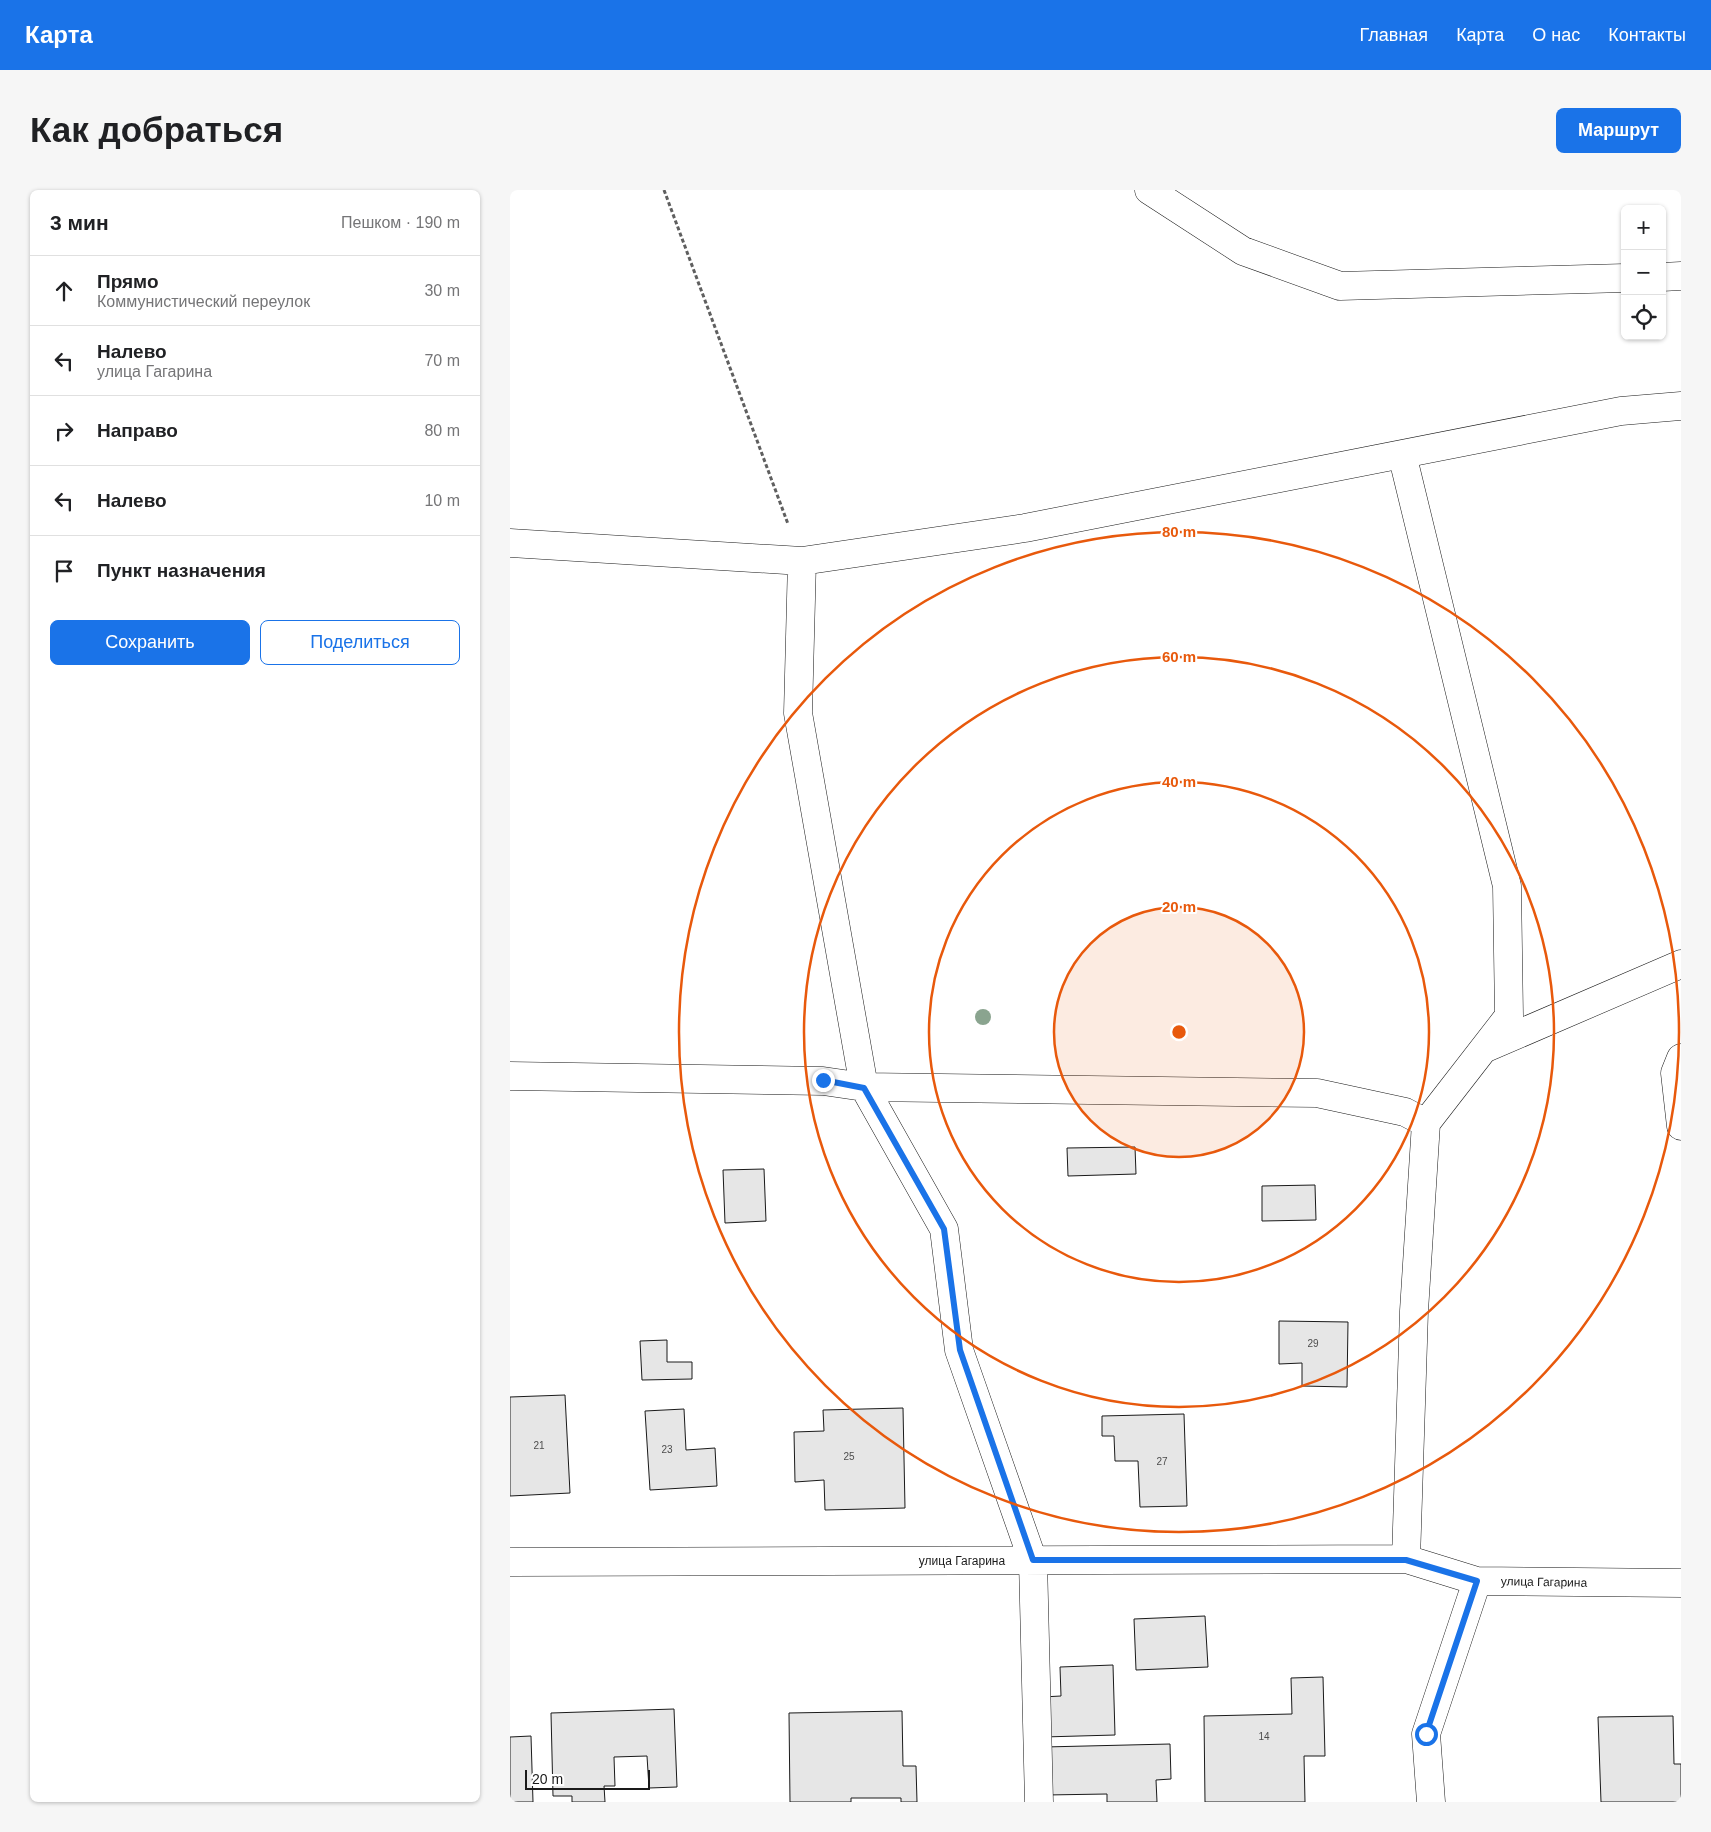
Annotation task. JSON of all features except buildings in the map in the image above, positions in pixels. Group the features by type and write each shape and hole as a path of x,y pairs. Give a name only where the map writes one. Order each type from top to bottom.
{"street":[{"path":"1149,190 1243,251 1340,286 1621,278"},
{"path":"1666,277 1681,276"},
{"path":"510,544 802,561 1024,528 1621,411 1681,406"},
{"path":"1402,454 1507,886 1509,1016 1426,1123 1414,1311 1406,1560"},
{"path":"802,561 798,713 864,1088 944,1229 960,1350 1033,1560 1039,1802"},
{"path":"1482,1050 1681,964"},
{"path":"1681,1058 1675,1073 1681,1126"},
{"path":"510,1076 823,1080 864,1088 1317,1093 1406,1112 1426,1123"},
{"name":"улица Гагарина","path":"510,1562 1406,1560 1477,1581 1681,1583"},
{"path":"1431,1802 1426,1734 1477,1581"}],"path":[{"path":"664,190 802,561"}],"route":[{"path":"823,1080 864,1088 944,1229 960,1350 1033,1560 1406,1560 1477,1581 1426,1734"}]}
